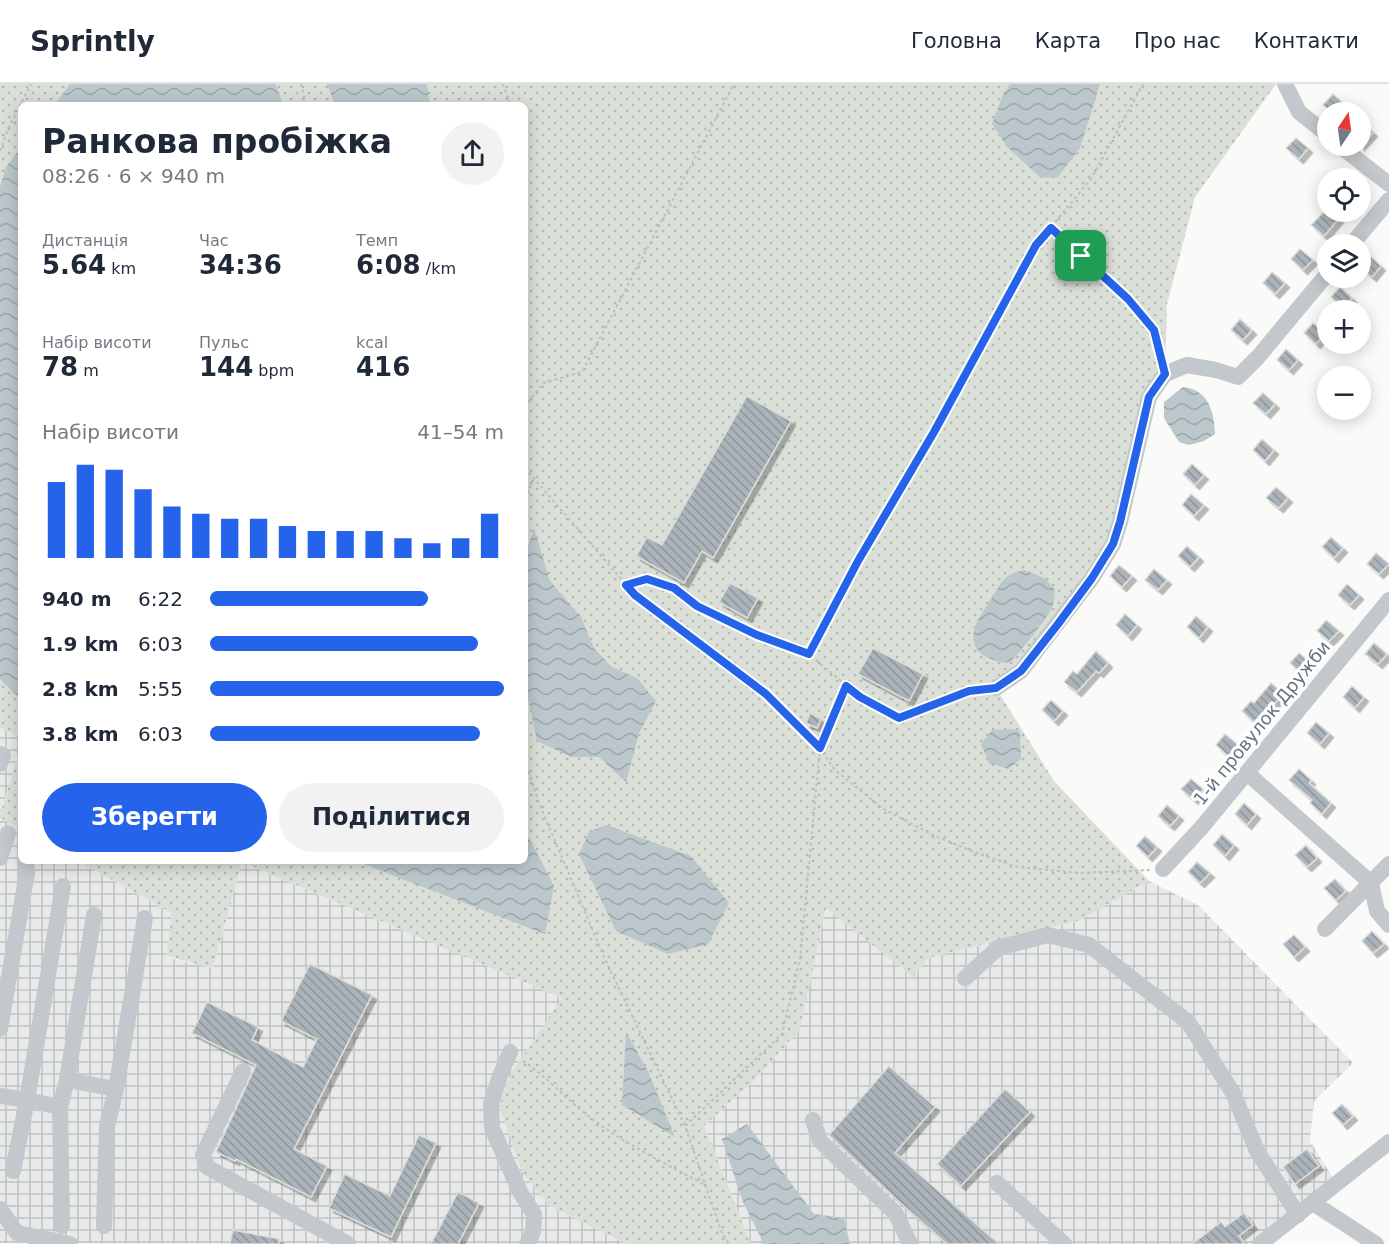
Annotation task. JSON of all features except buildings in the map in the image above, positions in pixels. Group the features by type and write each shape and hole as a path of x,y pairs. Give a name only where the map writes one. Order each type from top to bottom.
{"street":[{"path":"1284,84 1299,112 1317,126"},
{"path":"1354,156 1389,184"},
{"path":"1360,234 1389,200"},
{"path":"996,688 1021,671 1092,578 1113,544 1149,397 1165,374 1186,365 1216,370 1238,377 1258,357 1317,286"},
{"name":"1-й провулок Дружби","path":"1162,870 1202,827 1389,600"},
{"path":"0,754 3,756 0,764"},
{"path":"1247,773 1371,883 1377,911 1389,925"},
{"path":"0,858 8,833"},
{"path":"0,1029 27,873 26,864"},
{"path":"1325,929 1389,864"},
{"path":"13,1171 63,886"},
{"path":"62,1226 60,1107 67,1080 94,915"},
{"path":"104,1226 107,1126 116,1089 145,918"},
{"path":"965,978 998,948 1048,935 1089,945 1188,1022 1233,1094 1257,1151 1298,1215"},
{"path":"510,1052 491,1103 492,1128 520,1192 534,1214 533,1232 527,1244"},
{"path":"243,1071 203,1155 207,1167 348,1244"},
{"path":"67,1080 116,1089"},
{"path":"0,1096 60,1107"},
{"path":"813,1120 820,1141 896,1214 910,1244"},
{"path":"1260,1244 1389,1142"},
{"path":"997,1183 1064,1244"},
{"path":"1313,1203 1376,1244"},
{"path":"0,1209 17,1233 70,1244"}],"path":[{"path":"22,102 32,84"},
{"path":"301,84 305,102"},
{"path":"503,84 509,102"},
{"path":"528,403 543,383 582,372 735,84"},
{"path":"809,654 858,561 934,432 1036,245 1091,179 1143,84"},
{"path":"0,151 18,110"},
{"path":"1051,228 1128,299 1154,330 1165,374"},
{"path":"528,471 635,595 766,694 820,748 834,769 882,808 933,835 1018,867 1080,873 1162,870"},
{"path":"528,492 534,478"},
{"path":"626,585 647,579 674,588 697,606 757,635 809,654 860,697 899,718 969,691 996,688"},
{"path":"686,1126 782,1034 800,959 820,748 846,686"},
{"path":"528,769 539,803 604,957 686,1126 722,1233 729,1244"},
{"path":"510,1052 538,1071 586,1115 646,1153 706,1185"}],"shaded area":[{"path":"0,84 1276,84 1195,197 1167,304 1165,374 1149,397 1120,522 1092,578 996,688 1054,781 1149,881 1080,920 928,958 913,977 826,908 800,1029 754,1081 704,1126 751,1244 627,1244 550,1206 522,1172 499,1105 512,1072 562,998 247,864 528,864 528,102 18,102 18,736 0,728"},
{"path":"0,728 18,736 18,755 0,815"},
{"path":"18,755 18,827 0,818"},
{"path":"0,818 18,827 18,864 83,864 172,913 166,957 213,968 241,864 247,864 563,998 512,1072 550,1206 627,1244 0,1243"},
{"path":"83,864 241,864 213,968 166,956 172,913"},
{"path":"1149,881 1199,906 1353,1063 1314,1101 1310,1141 1337,1184 1260,1244 751,1244 704,1126 754,1081 800,1029 826,907 928,958 1080,920"}],"water":[{"path":"70,84 276,84 282,102 56,102"},
{"path":"327,84 427,84 430,102 334,102"},
{"path":"1010,84 1100,84 1080,148 1058,177 1041,178 1007,147 992,124 1002,97"},
{"path":"18,151 18,697 0,679 0,187 6,167"},
{"path":"1183,387 1192,389 1204,397 1211,410 1215,434 1204,441 1189,445 1179,442 1164,418 1164,402"},
{"path":"534,528 550,581 581,617 594,648 612,667 637,678 656,701 639,733 626,782 599,757 571,757 537,741 528,698 528,547"},
{"path":"1025,570 1046,579 1055,590 1053,606 1018,654 1009,662 1004,663 991,659 975,647 974,630 1002,582 1013,573"},
{"path":"992,730 1020,731 1021,759 1008,769 989,763 981,744"},
{"path":"606,825 691,856 729,903 708,944 668,954 616,931 579,854 589,832"},
{"path":"528,836 554,886 545,934 364,864 528,864"},
{"path":"626,1032 648,1071 675,1137 622,1105"},
{"path":"747,1124 814,1214 844,1218 850,1244 764,1244 743,1202 722,1139"}],"route":[{"path":"1051,228 1081,256 1128,299 1154,330 1165,374 1149,397 1113,544 1092,578 1021,671 996,688 969,691 899,718 860,697 846,686 820,748 766,694 635,595 626,585 647,579 674,588 697,606 757,635 809,654 858,561 934,432 1036,245 1051,228"}]}
